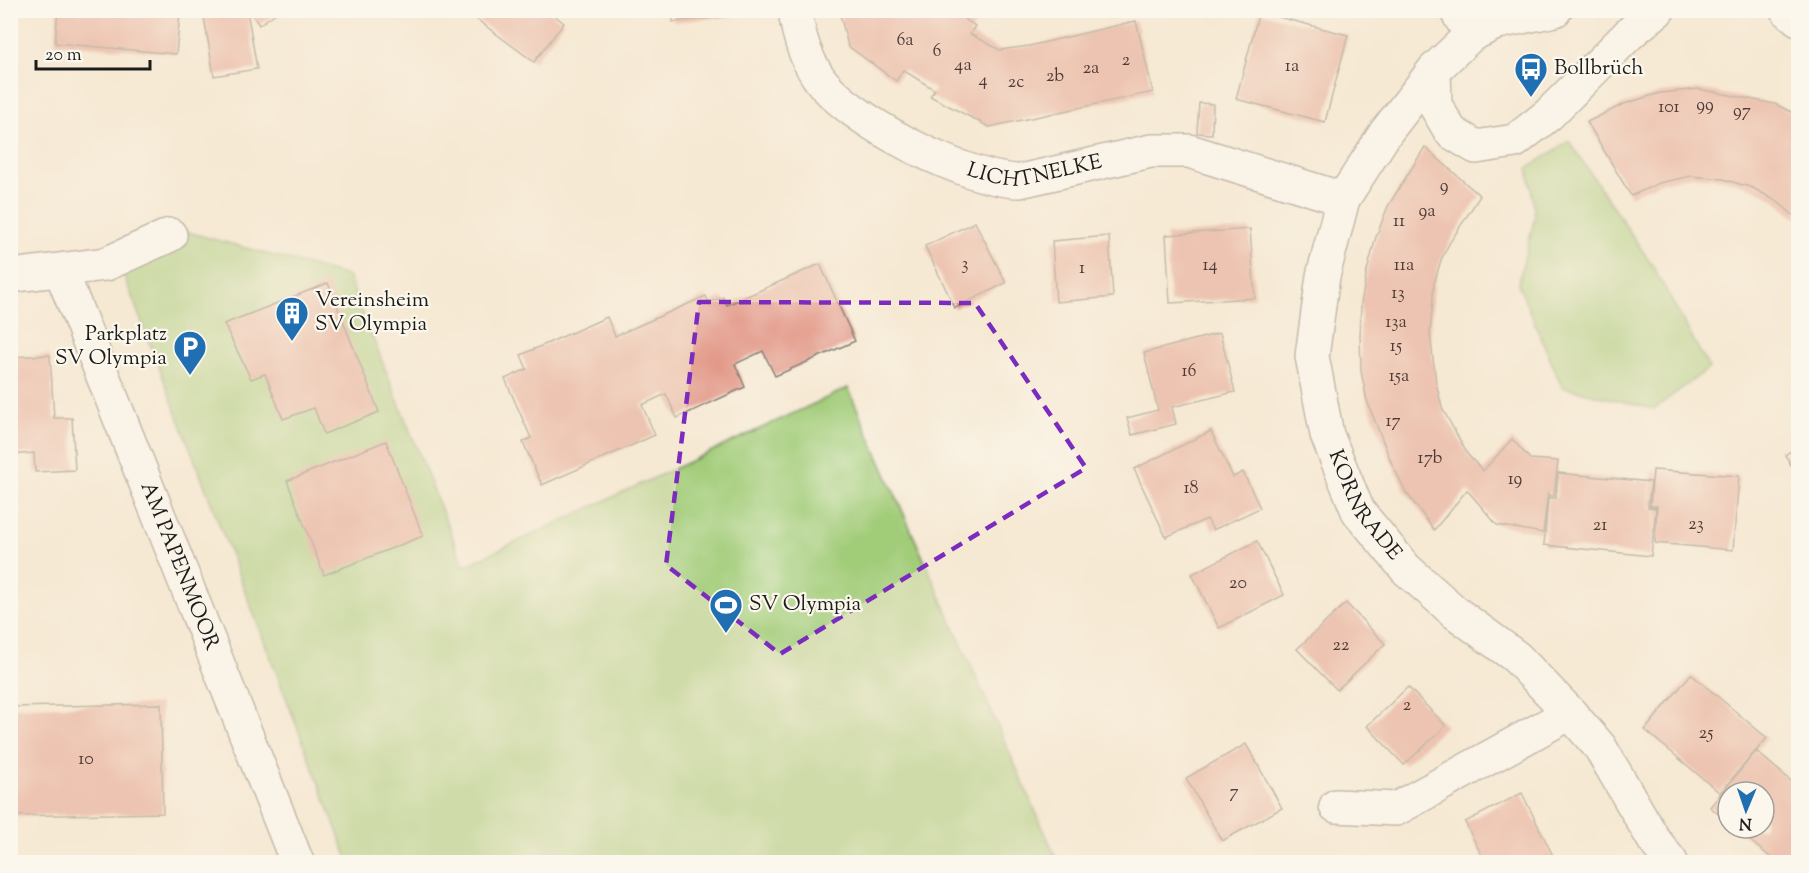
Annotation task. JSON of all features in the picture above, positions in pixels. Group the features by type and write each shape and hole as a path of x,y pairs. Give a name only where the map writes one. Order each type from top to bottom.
{"street":[{"name":"LICHTNELKE","path":"795,10 800,41 817,76 841,101 865,120 948,164 1004,181 1020,181 1151,151 1189,151 1343,199"},
{"name":"KORNRADE","path":"1555,10 1498,22 1464,23 1434,70 1386,132 1343,199 1323,276 1312,356 1327,435 1358,511 1406,569 1456,613 1516,657 1570,713 1600,747 1653,840 1671,862"},
{"path":"1434,70 1435,105 1451,132 1476,147 1515,141 1548,116 1630,33 1658,10"},
{"path":"1787,10 1798,19"},
{"path":"10,276 106,264 170,235"},
{"name":"AM PAPENMOOR","path":"61,271 297,862"},
{"path":"1336,806 1396,809 1570,713"}],"highlighted area":[{"path":"699,302 975,303 1086,468 780,654 666,565"}],"green space":[{"path":"1569,141 1652,265 1709,368 1654,409 1562,387 1518,284 1535,216 1528,168"},
{"path":"166,226 348,276 464,566 848,388 1058,862 349,862 114,250"}],"building":[{"path":"58,10 135,10 180,14 176,54 55,43"},
{"path":"247,10 257,69 214,76 204,17"},
{"path":"249,10 280,10 259,25"},
{"path":"481,10 548,10 564,23 534,62 475,18"},
{"path":"672,10 733,10 733,16 673,22"},
{"path":"839,10 925,10 936,17 941,10 951,10 975,26 970,34 1000,50 1029,46 1136,21 1153,92 989,127 930,96 935,90 903,70 896,81 848,46"},
{"path":"1259,12 1348,35 1325,122 1236,99"},
{"path":"1699,89 1775,104 1798,115 1798,219 1778,202 1753,188 1723,179 1691,176 1659,183 1631,196 1587,122 1624,104 1660,93"},
{"path":"1199,103 1213,104 1212,134 1197,133"},
{"path":"1425,147 1480,196 1450,242 1441,260 1434,284 1430,334 1436,383 1442,408 1468,455 1483,471 1512,439 1530,459 1558,461 1554,496 1549,496 1548,491 1543,533 1497,525 1467,490 1434,530 1406,492 1392,464 1367,401 1361,371 1360,336 1361,304 1367,271 1376,237 1388,206"},
{"path":"975,222 1006,283 955,308 925,246"},
{"path":"1250,229 1255,298 1170,303 1166,235"},
{"path":"1109,236 1113,297 1056,302 1052,241"},
{"path":"820,264 855,341 775,376 763,351 735,364 745,387 677,418 666,394 642,405 655,435 542,485 523,442 531,438 505,379 527,369 521,355 607,317 615,336 706,296 709,303 723,297 727,305"},
{"name":"Vereinsheim SV Olympia","path":"328,283 379,412 324,434 314,408 283,419 265,374 251,379 224,324"},
{"path":"1220,333 1235,392 1172,407 1176,424 1132,435 1127,418 1158,410 1144,353"},
{"path":"50,355 54,418 72,418 75,470 35,472 34,453 10,455 10,357"},
{"path":"1211,431 1233,477 1243,472 1260,508 1213,530 1207,519 1166,537 1134,469"},
{"path":"386,441 423,536 324,575 287,481"},
{"path":"1798,446 1798,476 1785,455"},
{"path":"1653,470 1739,476 1733,550 1655,543 1657,506 1650,506"},
{"path":"1558,473 1651,482 1648,507 1656,508 1651,556 1544,545 1548,498 1556,498"},
{"path":"1257,541 1284,595 1219,628 1192,574"},
{"path":"1346,603 1385,644 1337,690 1297,649"},
{"path":"1691,674 1767,738 1731,780 1716,780 1716,790 1645,730"},
{"path":"1408,687 1446,726 1404,765 1367,726"},
{"path":"161,704 163,813 10,816 10,707"},
{"path":"1246,744 1282,808 1222,841 1186,778"},
{"path":"1756,751 1798,787 1798,854 1791,862 1776,862 1749,840 1776,840 1776,780 1732,780"},
{"path":"1522,793 1556,862 1485,862 1465,822"},
{"path":"1716,800 1716,812 1710,807"}],"place":[{"name":"Bollbrüch","path":"1531,98"},
{"name":"Vereinsheim SV Olympia","path":"292,342"},
{"name":"Parkplatz SV Olympia","path":"190,376"},
{"name":"SV Olympia","path":"726,634"}]}
